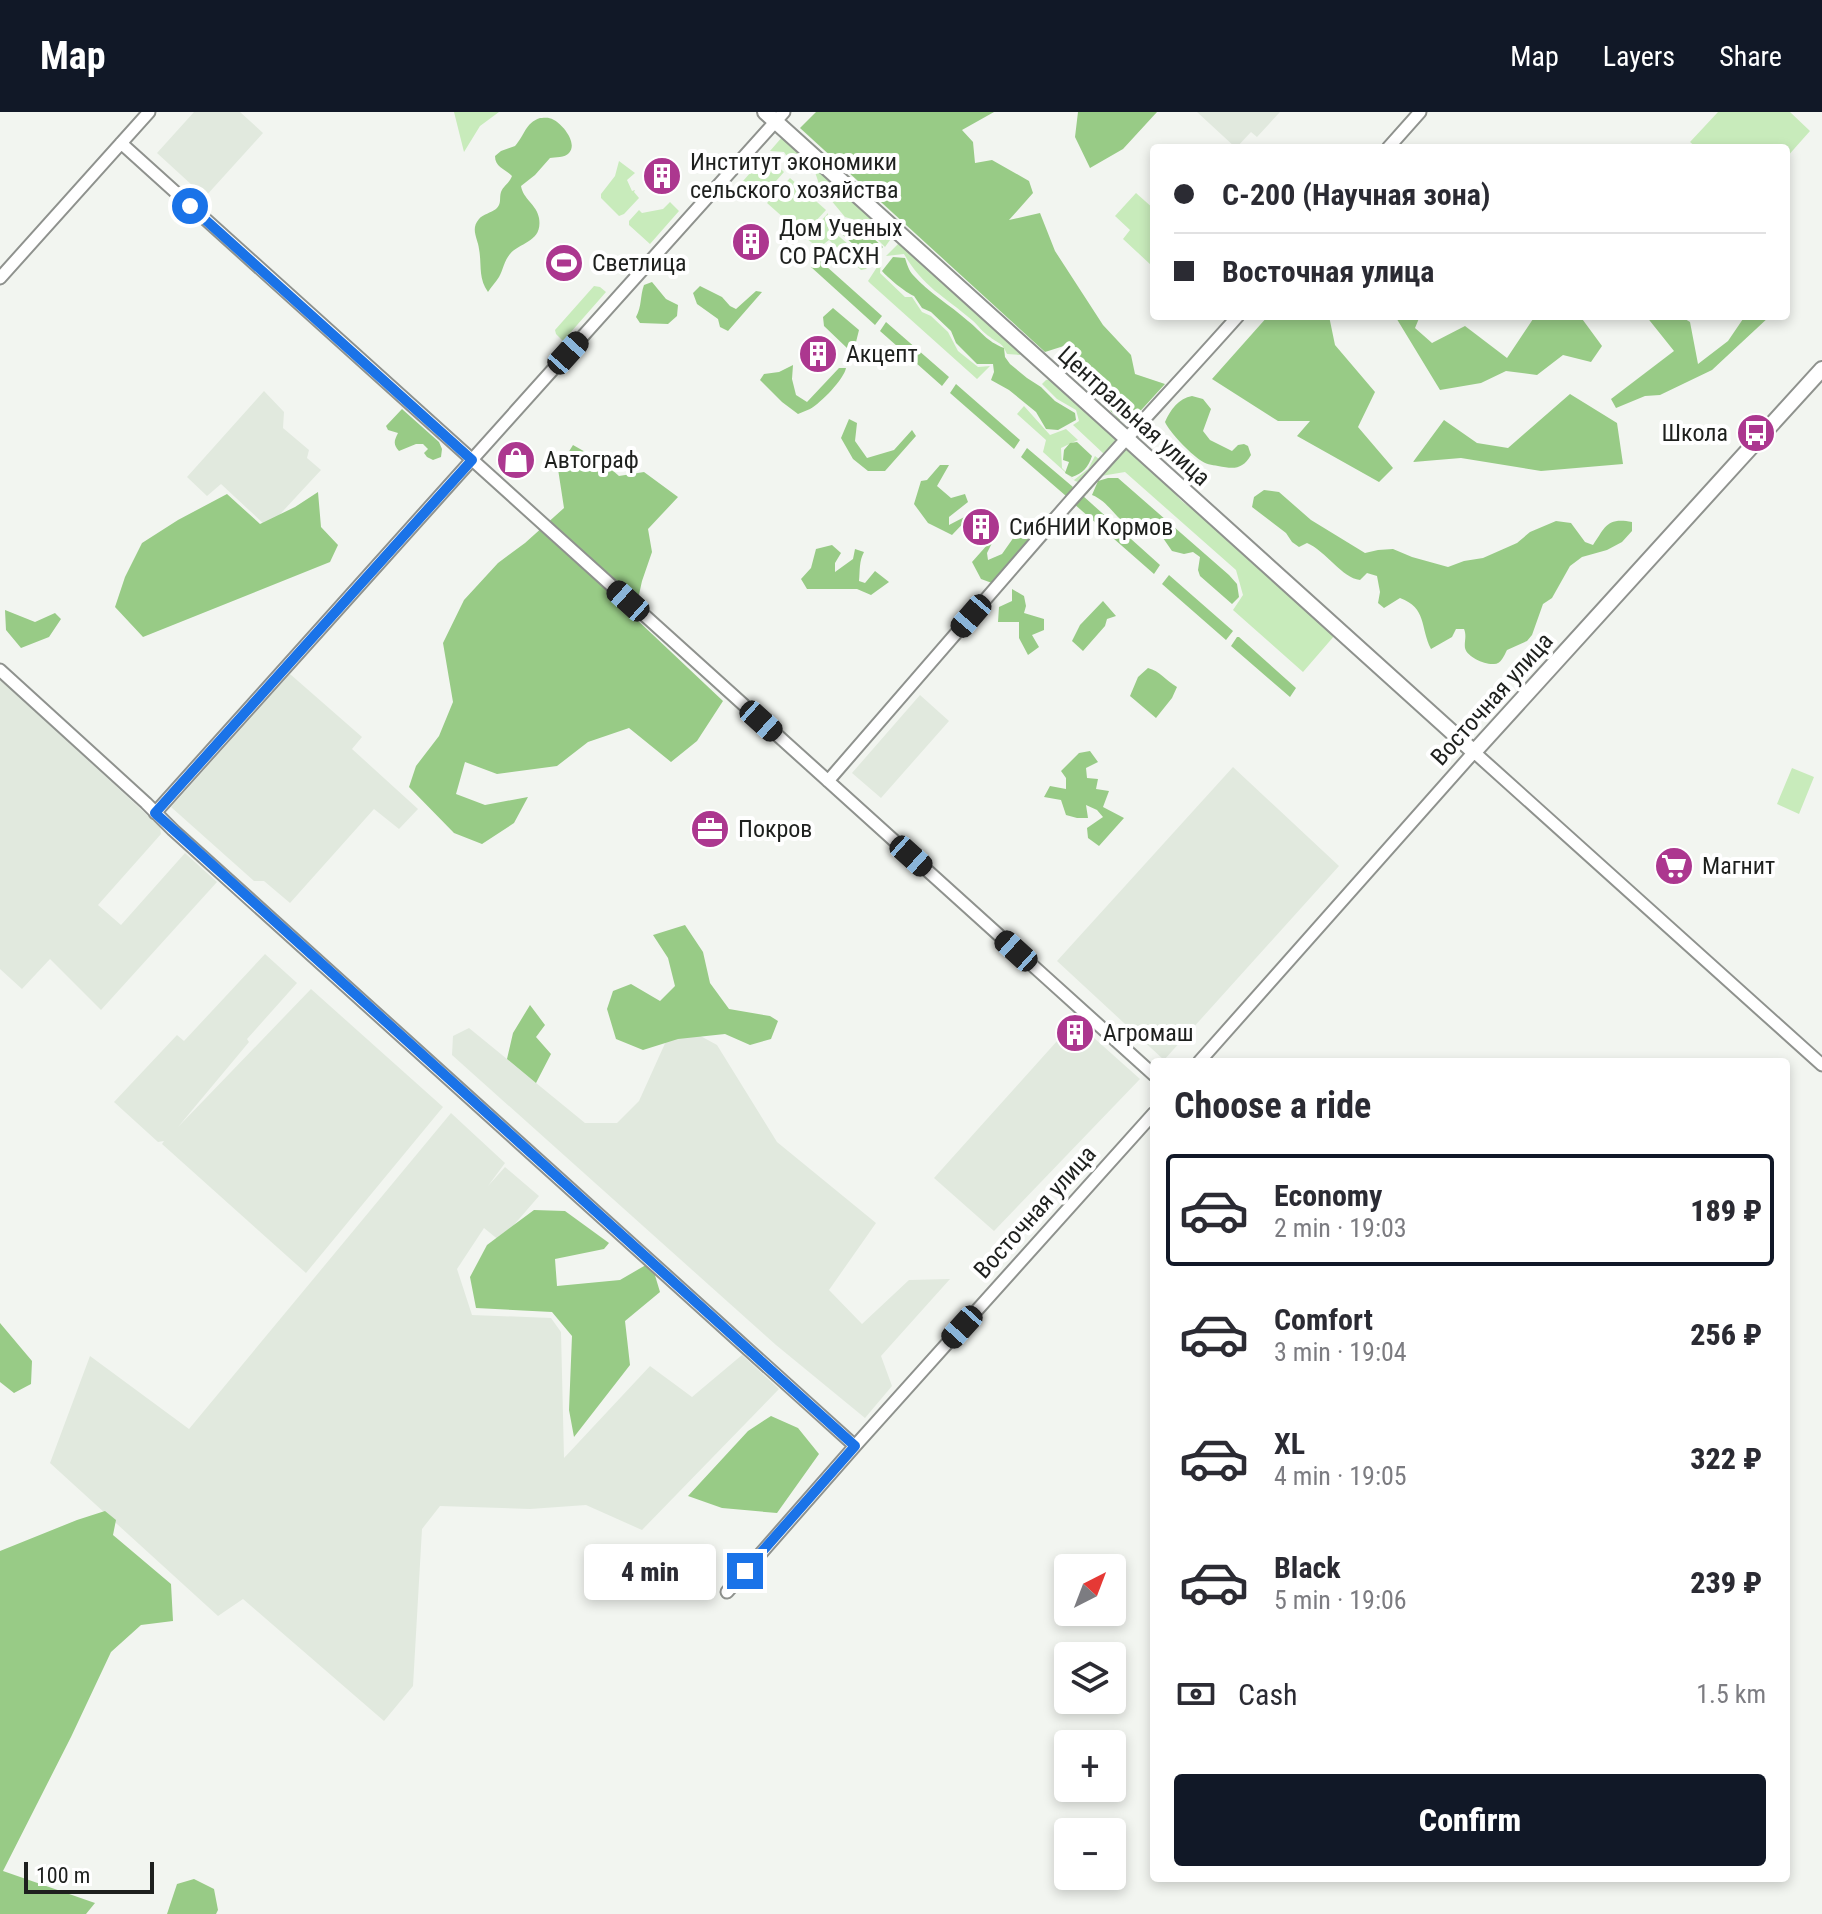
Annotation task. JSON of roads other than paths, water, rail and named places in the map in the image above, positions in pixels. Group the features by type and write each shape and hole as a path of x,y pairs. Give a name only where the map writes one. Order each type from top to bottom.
{"main road":[{"name":"Центральная улица","path":"775,115 1126,439 1474,752"},
{"name":"Восточная улица","path":"1474,752 1822,369"}],"street":[{"path":"0,278 149,112"},
{"path":"1392,144 1420,112"},
{"path":"155,813 472,460 775,115"},
{"path":"121,143 1150,1071"},
{"path":"828,781 1099,468 1234,320"},
{"path":"0,670 855,1446"},
{"path":"1474,752 1822,1065"},
{"name":"Восточная улица","path":"1203,1058 1474,752"},
{"name":"Восточная улица","path":"727,1592 1150,1117"}],"place":[{"name":"Институт экономики сельского хозяйства","path":"662,176"},
{"name":"Дом Ученых СО РАСХН","path":"751,242"},
{"name":"Светлица","path":"564,263"},
{"name":"Акцепт","path":"818,354"},
{"name":"Школа","path":"1756,433"},
{"name":"Автограф","path":"516,460"},
{"name":"СибНИИ Кормов","path":"981,527"},
{"name":"Покров","path":"710,829"},
{"name":"Магнит","path":"1674,866"},
{"name":"Агромаш","path":"1075,1033"}]}
